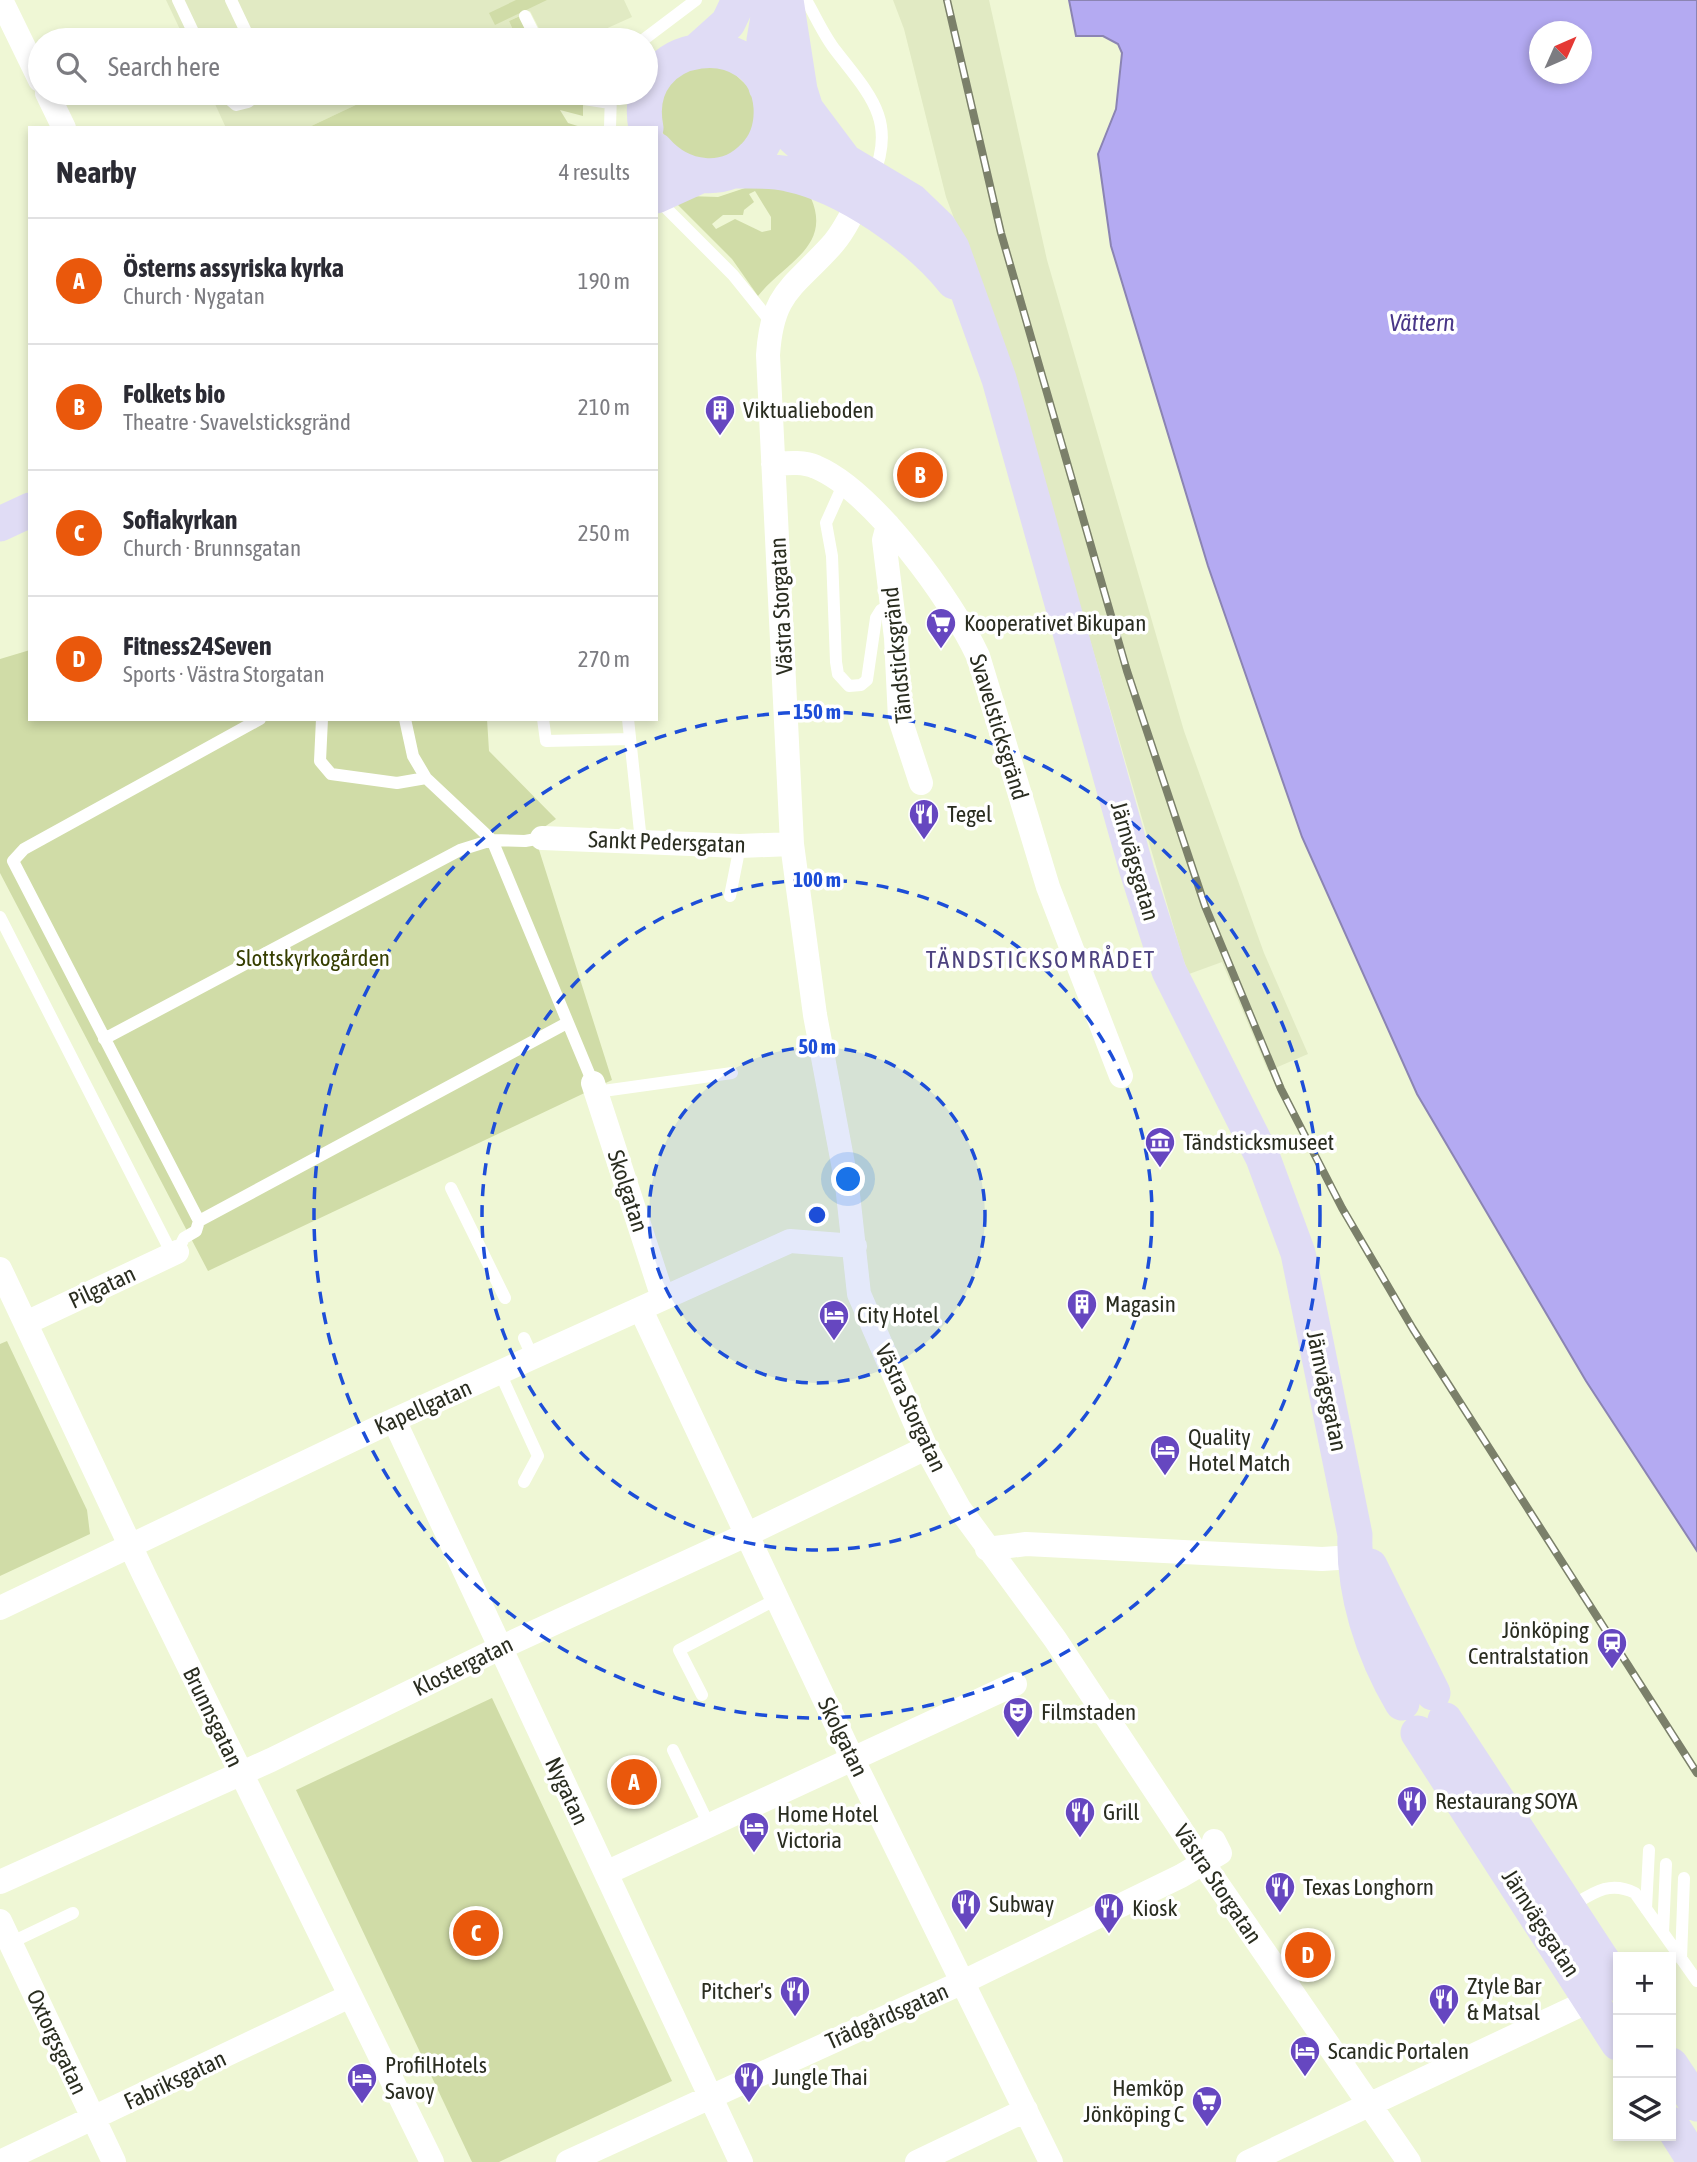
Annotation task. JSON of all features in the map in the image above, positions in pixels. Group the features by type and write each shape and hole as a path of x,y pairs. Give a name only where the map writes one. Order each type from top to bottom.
{"street":[{"path":"1,0 28,55"},
{"path":"698,50 728,23 739,0"},
{"path":"658,146 675,167 699,176 717,176 734,171 757,153 767,136 764,40 771,0"},
{"path":"786,0 800,90 806,110 858,181"},
{"path":"658,74 674,59 698,50 712,50 738,57 758,75 768,102"},
{"name":"Järnvägsgatan","path":"768,102 814,156 858,181 968,299 999,379 1137,871 1168,971 1263,1158 1292,1232 1360,1552 1355,1576 1366,1622 1555,1917 1609,1989 1613,2015"},
{"path":"53,105 63,126"},
{"path":"645,105 647,126"},
{"name":"Järnvägsgatan","path":"734,171 786,173 809,179 858,181"},
{"path":"658,196 699,176"},
{"name":"Västra Storgatan","path":"858,181 831,245 783,295 771,323 768,355 792,844 815,1015 847,1185 859,1294 926,1448 959,1508 1055,1639 1203,1863 1409,2162"},
{"name":"Svavelsticksgränd","path":"773,464 813,465 844,483 888,525 957,614 978,656 1048,887 1121,1076"},
{"path":"0,524 28,511"},
{"name":"Tändsticksgränd","path":"888,525 884,540 900,719 921,783"},
{"name":"Sankt Pedersgatan","path":"542,838 740,846 792,844"},
{"name":"Skolgatan","path":"595,1088 663,1298"},
{"name":"Kapellgatan","path":"0,1608 394,1420 500,1373 529,1348 641,1310 790,1241 855,1245"},
{"name":"Pilgatan","path":"26,1323 174,1253"},
{"name":"Brunnsgatan","path":"0,1269 240,1772 432,2162"},
{"name":"Skolgatan","path":"641,1310 853,1760 1051,2162"},
{"name":"Nygatan","path":"394,1420 741,2162"},
{"name":"Klostergatan","path":"0,1882 271,1760 500,1648 748,1534 926,1448"},
{"path":"987,1549 1026,1544 1322,1559 1360,1552"},
{"path":"606,1873 1015,1684"},
{"path":"1203,1863 1220,1853 1214,1840"},
{"name":"Trädgårdsgatan","path":"568,2162 962,1982 1203,1863"},
{"name":"Oxtorgsgatan","path":"5,1932 114,2162"},
{"path":"1248,2162 1609,1989"},
{"name":"Fabriksgatan","path":"0,2162 350,1996"},
{"path":"1676,2072 1697,2104"},
{"path":"917,2162 1026,2110"},
{"path":"1676,2132 1695,2162"}],"lane":[{"path":"178,0 191,28"},
{"path":"231,0 244,28"},
{"path":"658,29 696,0"},
{"path":"806,0 834,49 867,89 882,124 883,144 858,181"},
{"path":"525,16 531,28"},
{"path":"610,105 610,126"},
{"path":"658,199 733,275 771,323"},
{"path":"844,483 826,523 832,556 836,662 838,674 849,685 861,685 867,680 876,618 881,610 891,603"},
{"path":"0,917 174,1253 184,1238 196,1231 199,1221 13,861 24,849 256,721"},
{"path":"322,721 320,761 331,774 397,783 426,778"},
{"path":"405,721 413,756 426,778 492,840 595,1088 732,1073"},
{"path":"543,721 546,741 630,739"},
{"path":"628,721 640,841"},
{"path":"104,1039 460,850 492,840 542,838"},
{"path":"730,896 740,846"},
{"path":"0,947 12,941"},
{"path":"199,1221 566,1023"},
{"path":"452,1188 505,1298"},
{"path":"500,1373 538,1456 524,1482"},
{"path":"702,1695 679,1650 777,1599"},
{"path":"673,1750 709,1825"},
{"path":"1646,1909 1649,1850"},
{"path":"1663,1934 1666,1864"},
{"path":"1681,1959 1684,1878"},
{"path":"1555,1917 1604,1887 1620,1886 1635,1893 1697,1981"},
{"path":"5,1932 73,1913"}],"shaded area":[{"path":"166,0 624,0 632,17 608,28 539,28 530,11 509,21 512,28 179,28"},
{"path":"893,0 989,0 1047,260 1184,731 1264,953 1308,1054 1268,1071 1222,962 1189,974 1183,959 1011,369 946,197 904,29"},
{"path":"215,105 356,105 311,126 225,126"}],"green space":[{"path":"516,0 547,0 495,25 489,13"},
{"path":"520,16 526,28 512,28 509,21"},
{"path":"726,66 754,92 755,131 730,158 693,160 664,135 659,117 662,97 672,79 687,68"},
{"path":"356,105 583,105 583,116 560,110 568,123 578,126 311,126"},
{"path":"763,182 811,198 816,215 811,242 758,296 732,259 673,200 687,196 718,197","holes":["755,191 771,217 771,230 762,232 735,219 716,229 712,224 723,215 743,215 744,210 754,202 749,194"]},
{"name":"Slottskyrkogården","path":"28,651 28,721 487,721 489,751 556,819 534,834 612,1080 208,1271 0,873 0,659"},
{"path":"7,1341 87,1510 90,1534 0,1576 0,1344"},
{"path":"492,1698 672,2081 499,2162 472,2162 296,1790"}],"water":[{"name":"Vättern","path":"1069,0 1697,0 1697,1551 1586,1381 1417,1094 1302,837 1208,566 1111,246 1098,154 1116,109 1122,53 1118,44 1103,36 1076,36"}],"railway":[{"path":"947,0 1001,233 1127,671 1205,906 1281,1089 1342,1208 1413,1329 1697,1773"}],"place":[{"name":"Viktualieboden","path":"720,437"},
{"name":"Folkets bio","path":"920,475"},
{"name":"Kooperativet Bikupan","path":"941,650"},
{"name":"Tegel","path":"924,841"},
{"name":"Tändsticksmuseet","path":"1160,1169"},
{"name":"Magasin","path":"1082,1331"},
{"name":"City Hotel","path":"834,1342"},
{"name":"Quality Hotel Match","path":"1165,1477"},
{"name":"Jönköping Centralstation","path":"1612,1670"},
{"name":"Filmstaden","path":"1018,1739"},
{"name":"Österns assyriska kyrka","path":"634,1782"},
{"name":"Restaurang SOYA","path":"1412,1828"},
{"name":"Grill","path":"1080,1839"},
{"name":"Home Hotel Victoria","path":"754,1854"},
{"name":"Texas Longhorn","path":"1280,1914"},
{"name":"Subway","path":"966,1931"},
{"name":"Sofiakyrkan","path":"476,1933"},
{"name":"Kiosk","path":"1109,1935"},
{"name":"Fitness24Seven","path":"1308,1955"},
{"name":"Pitcher's","path":"795,2018"},
{"name":"Ztyle Bar & Matsal","path":"1444,2026"},
{"name":"Scandic Portalen","path":"1305,2078"},
{"name":"Jungle Thai","path":"749,2104"},
{"name":"ProfilHotels Savoy","path":"362,2105"},
{"name":"Hemköp Jönköping C","path":"1207,2128"}],"district":[{"name":"TÄNDSTICKSOMRÅDET","path":"1041,959"}]}
